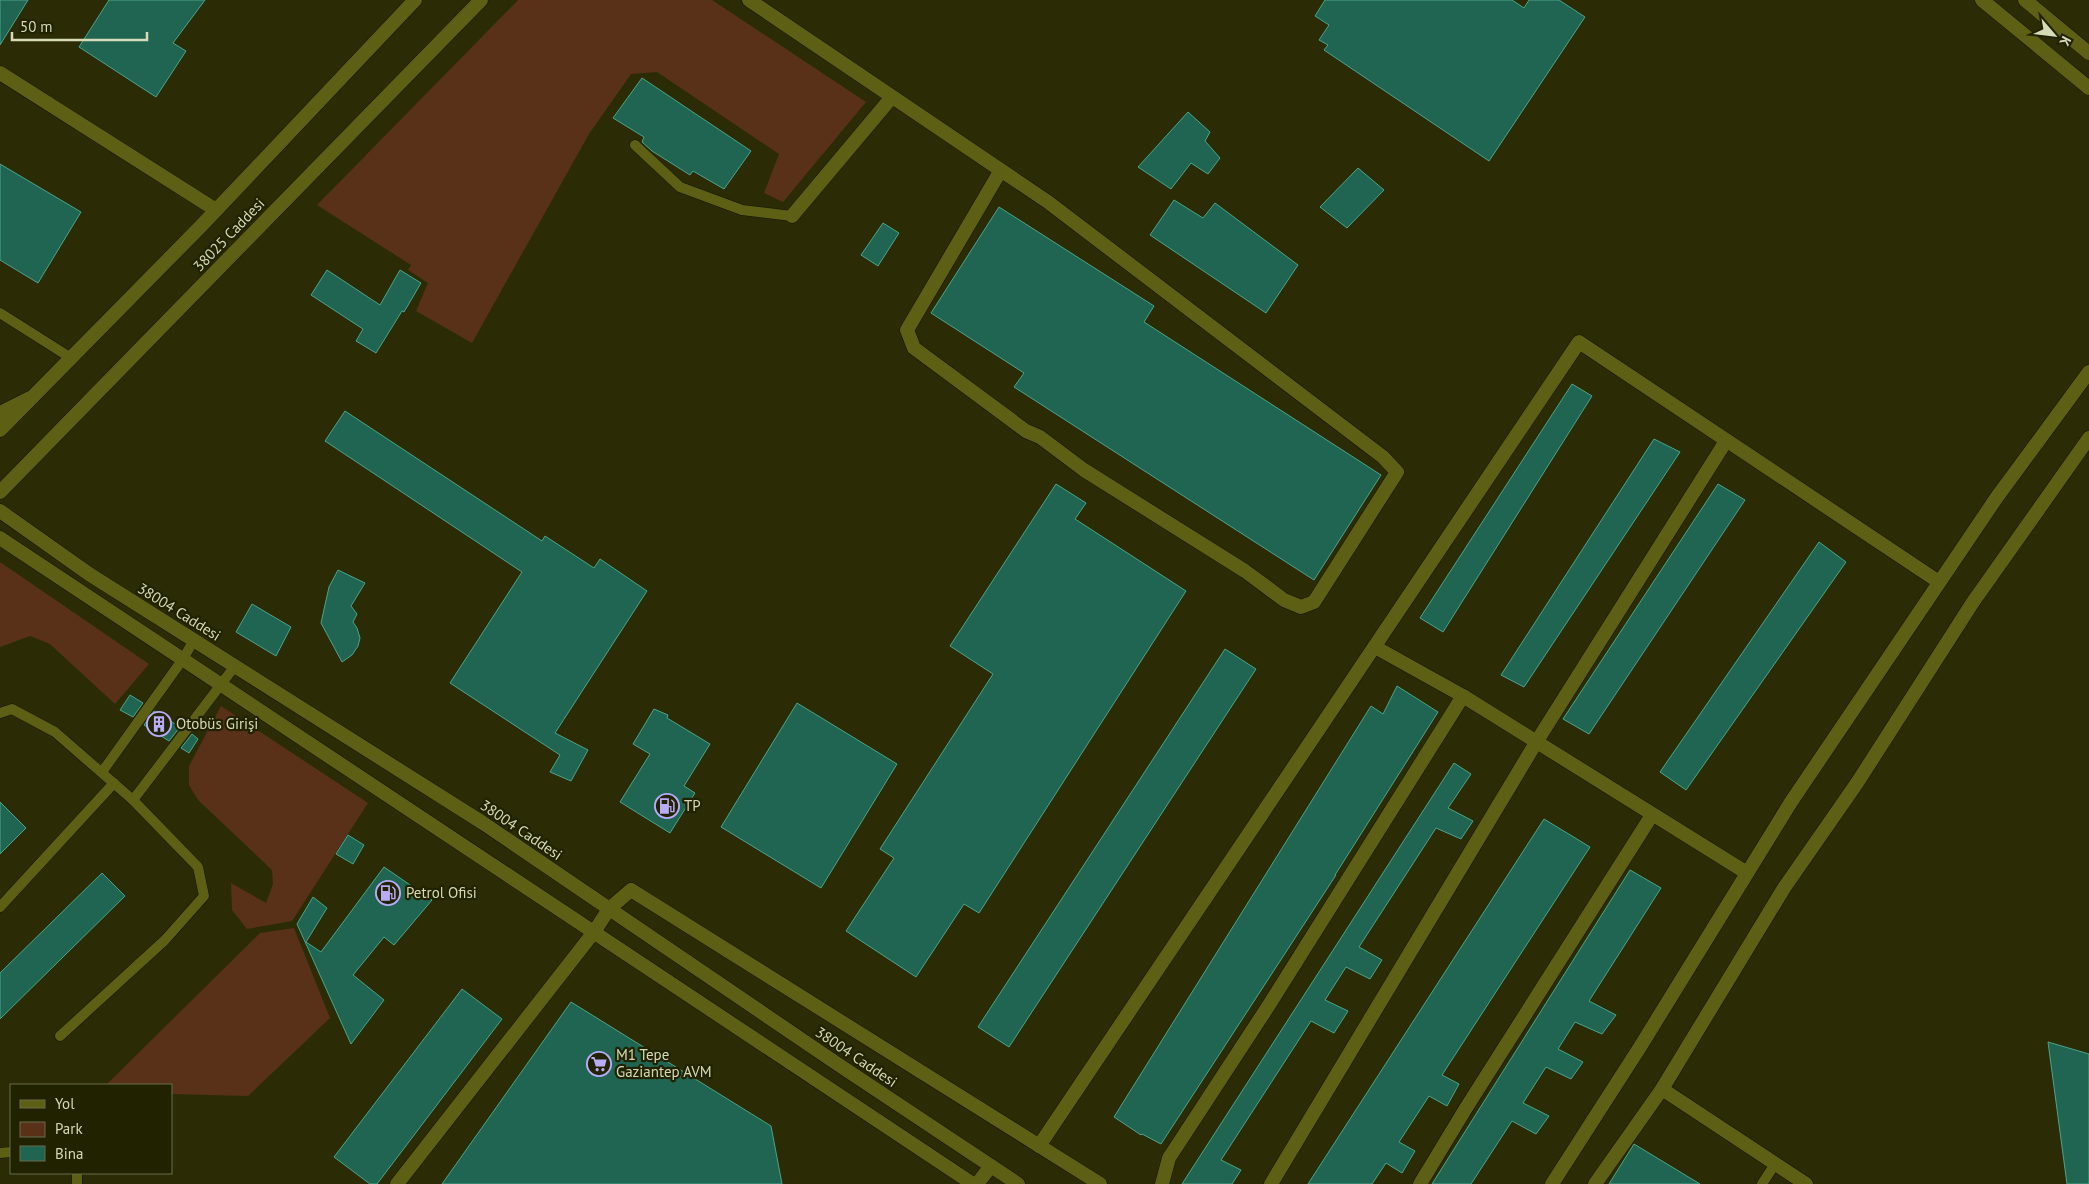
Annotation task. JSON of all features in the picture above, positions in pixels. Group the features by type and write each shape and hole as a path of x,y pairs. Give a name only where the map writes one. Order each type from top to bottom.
{"street":[{"name":"38025 Caddesi","path":"0,430 216,210 415,0"},
{"name":"38025 Caddesi","path":"0,492 481,0"},
{"path":"749,0 1001,170 1072,220 1375,451 1398,472 1314,602 1301,607 1284,600 1245,571 1084,470 1040,437 1026,431 914,348 907,330 1001,170"},
{"path":"1982,0 2089,88"},
{"path":"2025,0 2089,53"},
{"path":"0,73 216,210"},
{"path":"792,216 892,97"},
{"path":"1039,1146 1579,342 1939,582"},
{"path":"1552,1184 1640,1047 1791,802 1997,497 2089,372"},
{"path":"0,413 32,397"},
{"path":"1595,1184 1662,1089 1784,888 1857,783 1973,602 2089,438"},
{"path":"1272,1184 1536,741 1726,441"},
{"name":"38004 Caddesi","path":"0,512 89,574 483,823 1018,1184"},
{"path":"0,538 973,1184"},
{"path":"1375,647 1463,696 1747,873"},
{"path":"1162,1184 1169,1158 1269,1006 1463,696"},
{"path":"1420,1184 1466,1108 1652,815"},
{"path":"397,1184 594,932 609,909 631,890 1100,1184"},
{"path":"1662,1089 1806,1184"},
{"path":"977,1184 991,1166"}],"lane":[{"path":"635,145 680,188 742,210 792,216"},
{"path":"0,313 71,358"},
{"path":"102,772 183,659 194,640"},
{"path":"133,800 220,683 235,666"},
{"path":"0,713 12,709 55,732 102,772 133,800 198,867 204,896 165,940 60,1036"},
{"path":"0,907 114,783"},
{"path":"1762,1184 1775,1164"}],"green space":[{"path":"518,0 712,0 866,102 783,202 764,193 779,154 657,72 631,74 589,134 472,343 416,311 428,283 408,270 411,265 317,205"},
{"path":"0,562 149,664 115,704 50,644 30,636 0,647"},
{"path":"221,706 368,803 292,921 247,929 232,910 231,883 266,903 273,884 272,870 198,800 189,785 189,766"},
{"path":"294,928 330,1018 248,1096 172,1094 172,1084 107,1084 260,933"}],"building":[{"path":"0,0 28,0 0,45"},
{"path":"109,0 205,0 173,43 186,51 156,97 79,47"},
{"path":"1325,0 1512,0 1524,8 1529,0 1559,0 1585,17 1489,161 1324,50 1328,45 1319,40 1329,25 1315,16"},
{"path":"642,78 751,151 724,189 693,171 690,175 652,151 642,142 644,137 613,118"},
{"path":"1188,112 1210,132 1205,141 1220,158 1208,174 1191,163 1171,189 1138,167"},
{"path":"0,164 81,212 38,283 0,260"},
{"path":"1358,168 1384,190 1347,228 1320,207"},
{"path":"1174,200 1203,218 1215,203 1298,265 1266,313 1150,235"},
{"path":"999,207 1154,306 1144,322 1381,475 1314,580 1014,387 1024,373 931,313"},
{"path":"883,223 899,233 878,266 861,255"},
{"path":"327,270 380,305 400,270 421,283 376,353 356,341 363,329 311,295"},
{"path":"1572,384 1592,396 1443,632 1420,618"},
{"path":"345,411 542,541 545,536 594,568 600,559 647,591 555,733 588,750 571,781 550,772 560,755 450,683 522,572 325,441"},
{"path":"1654,439 1680,452 1524,687 1501,675"},
{"path":"1056,484 1086,503 1075,519 1186,591 979,913 964,904 916,977 846,931 894,858 880,849 993,674 950,646"},
{"path":"1718,484 1745,500 1589,734 1563,719"},
{"path":"1819,542 1846,562 1686,790 1660,772"},
{"path":"338,570 365,583 351,606 357,614 353,622 360,638 358,646 352,655 342,662 321,623 329,587"},
{"path":"252,604 291,627 276,656 236,632"},
{"path":"1225,649 1256,669 1009,1047 978,1027"},
{"path":"1397,686 1438,712 1336,875 1161,1144 1141,1135 1114,1117 1371,706 1383,714"},
{"path":"130,695 143,703 133,717 120,710"},
{"path":"797,703 897,764 821,888 721,827"},
{"path":"654,709 668,715 667,718 710,744 684,786 695,793 670,833 620,802 650,754 633,744"},
{"path":"154,711 180,727 169,741 144,725"},
{"path":"192,734 198,739 189,753 181,748"},
{"path":"1454,763 1471,774 1448,808 1473,821 1461,839 1436,828 1359,947 1382,960 1370,979 1346,967 1325,1000 1348,1011 1334,1033 1311,1021 1221,1160 1241,1170 1232,1184 1182,1184"},
{"path":"0,802 26,828 0,854"},
{"path":"1544,819 1590,847 1442,1075 1459,1084 1447,1106 1429,1096 1399,1142 1415,1151 1402,1173 1386,1163 1372,1184 1308,1184"},
{"path":"348,835 364,845 353,864 336,854"},
{"path":"384,867 432,900 394,945 384,937 353,975 384,1000 351,1044 297,924 313,897 327,908 306,942 321,952"},
{"path":"1630,870 1661,888 1589,1001 1616,1015 1602,1034 1575,1022 1558,1049 1583,1062 1571,1079 1546,1067 1523,1103 1549,1116 1536,1134 1512,1121 1471,1184 1432,1184"},
{"path":"102,873 125,896 0,1019 0,973"},
{"path":"462,989 502,1019 377,1184 370,1184 334,1157"},
{"name":"M1 Tepe Gaziantep AVM","path":"571,1002 771,1126 782,1184 442,1184"},
{"path":"2048,1042 2089,1054 2089,1184 2067,1184"},
{"path":"1634,1144 1700,1184 1609,1184"}],"place":[{"name":"Otobüs Girişi","path":"159,724"},
{"name":"TP","path":"667,806"},
{"name":"Petrol Ofisi","path":"388,893"},
{"name":"M1 Tepe Gaziantep AVM","path":"599,1064"}]}
